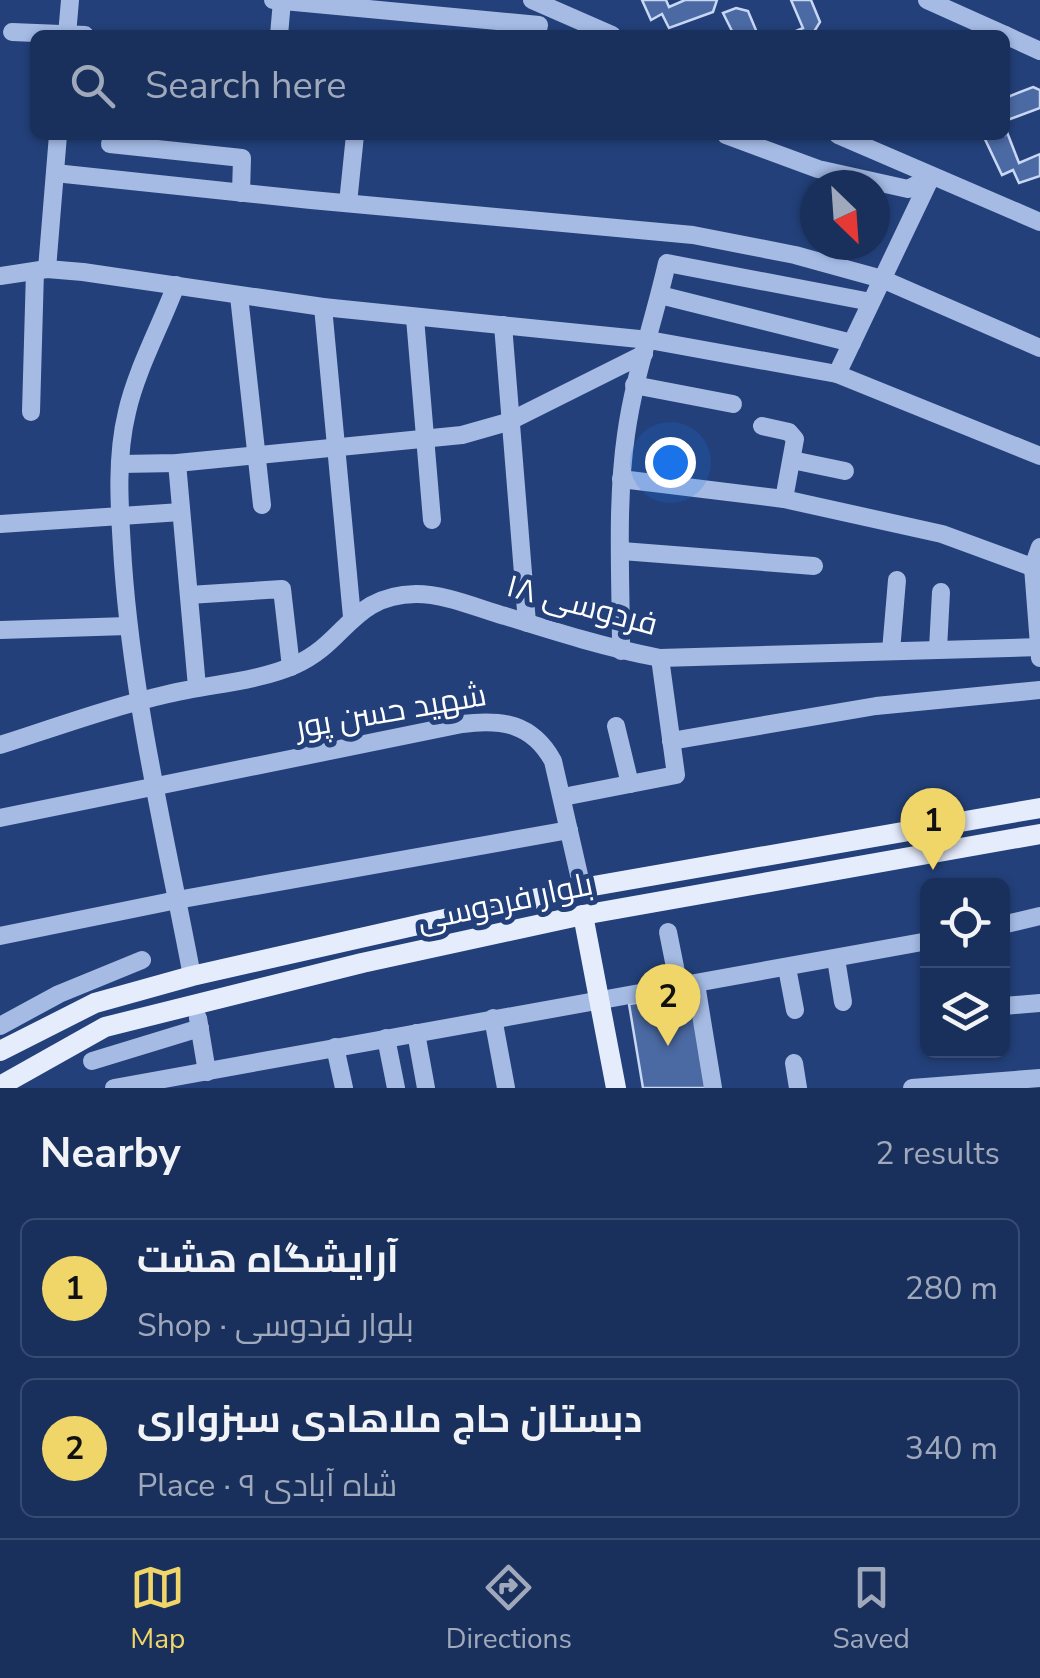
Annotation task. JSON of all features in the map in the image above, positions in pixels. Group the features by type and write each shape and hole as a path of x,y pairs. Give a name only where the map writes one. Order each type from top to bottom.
{"main road":[{"name":"بلوار فردوسی","path":"0,1051 95,1002 192,976 582,888 1040,808"},
{"name":"بلوار فردوسی","path":"0,1086 105,1027 362,962 583,915 1040,834"},
{"path":"583,915 616,1088"}],"street":[{"path":"70,0 73,30"},
{"path":"532,0 601,30"},
{"path":"927,0 994,30"},
{"path":"281,30 290,1 538,30"},
{"path":"12,32 30,33"},
{"path":"1010,37 1040,51"},
{"path":"31,412 58,140"},
{"path":"348,204 354,140"},
{"path":"740,140 818,169 908,189 931,177"},
{"path":"849,140 1040,222"},
{"path":"110,144 242,158 241,193"},
{"path":"55,172 348,204 692,234 795,255 882,280 1040,348"},
{"path":"837,374 931,177"},
{"path":"621,651 622,479 634,385 667,263 872,302"},
{"path":"0,276 42,270 83,272 322,308 502,325 837,374 1040,456"},
{"path":"176,285 127,411 120,464 120,518 128,626 139,701 192,976"},
{"path":"660,295 852,343"},
{"path":"239,296 262,506"},
{"path":"322,308 352,617"},
{"path":"415,318 432,520"},
{"path":"502,325 526,623"},
{"path":"120,464 462,435 508,422 646,347"},
{"path":"634,385 733,404"},
{"path":"762,426 793,435 784,499"},
{"path":"792,460 845,471"},
{"path":"177,462 197,687"},
{"path":"622,479 784,499 942,534 1037,569"},
{"path":"0,524 181,512"},
{"path":"1040,548 1040,658"},
{"path":"622,552 814,566"},
{"path":"891,650 897,580"},
{"path":"188,595 282,589 291,667"},
{"path":"938,650 941,592"},
{"name":"فردوسی ۱۸","path":"0,745 139,701 291,667 321,650 352,617 384,598 421,594 621,651 660,658 1039,647"},
{"path":"0,630 128,626"},
{"path":"562,796 676,776 660,658"},
{"path":"670,740 876,706 1040,690"},
{"name":"شهید حسن پور","path":"0,818 462,724 504,722 520,726 544,744 553,761 582,888"},
{"path":"616,726 630,784"},
{"path":"0,936 569,830"},
{"path":"1010,923 1040,916"},
{"path":"668,932 687,986 713,1088"},
{"path":"114,1088 920,943"},
{"path":"836,959 843,1002"},
{"path":"0,1026 60,994 142,960"},
{"path":"787,968 795,1010"},
{"path":"196,1003 207,1072"},
{"path":"1010,1006 1040,1003"},
{"path":"493,1018 506,1088"},
{"path":"92,1061 200,1028"},
{"path":"416,1032 426,1088"},
{"path":"386,1038 396,1088"},
{"path":"335,1047 344,1088"},
{"path":"794,1062 798,1088"},
{"path":"912,1088 1040,1078"}],"building":[{"path":"642,0 666,0 669,7 685,0 717,0 713,12 669,28 662,14 651,20"},
{"path":"791,0 811,0 820,22 815,30 798,30 803,28"},
{"path":"736,8 748,11 756,30 732,30 723,13"},
{"path":"1033,87 1040,90 1040,108 1010,119 1010,96"},
{"path":"985,140 1010,140 1019,163 1040,154 1040,176 1019,183 1013,170 1002,175"},
{"path":"691,994 707,1088 643,1088 629,1004"}],"place":[{"name":"آرایشگاه هشت","path":"933,870"},
{"name":"دبستان حاج ملاهادی سبزواری","path":"668,1046"}]}
